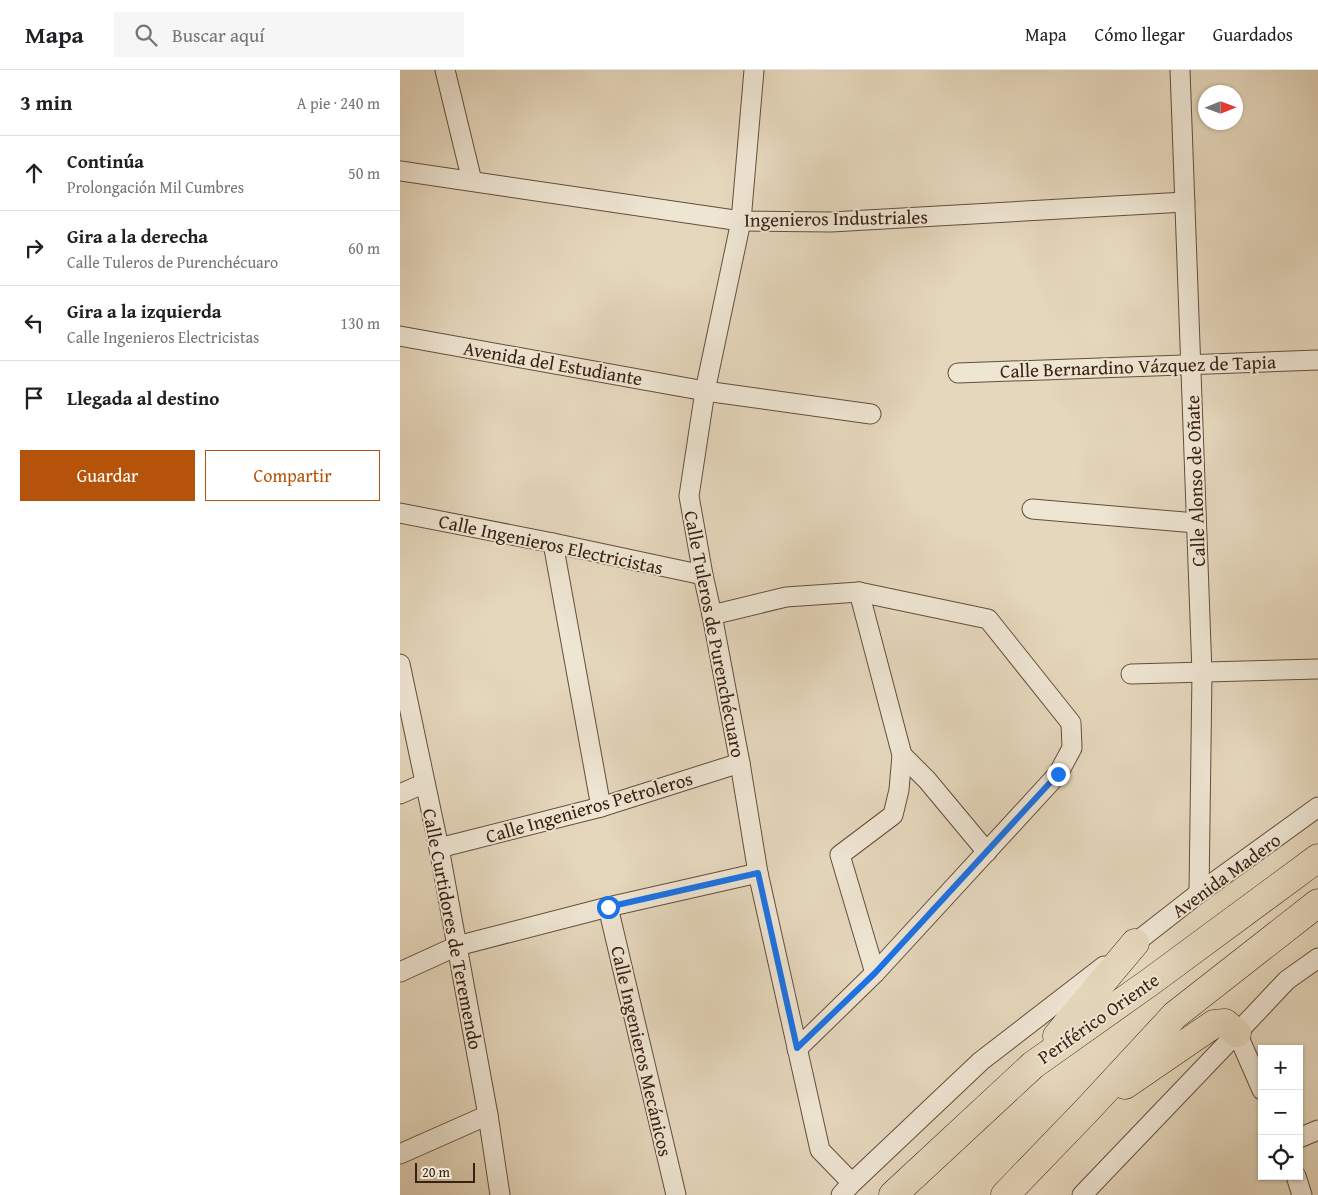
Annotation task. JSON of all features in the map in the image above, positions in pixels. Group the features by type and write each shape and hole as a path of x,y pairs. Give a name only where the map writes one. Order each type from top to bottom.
{"highway":[{"name":"Periférico Oriente","path":"893,1195 1033,1065 1150,982 1318,858"},
{"path":"1004,1195 1088,1110 1174,1015 1318,903"},
{"path":"1033,1065 1135,943"},
{"path":"1088,1110 1214,1024 1225,1023 1237,1033"}],"street":[{"path":"445,70 472,181"},
{"name":"Calle Tuleros de Purenchécuaro","path":"754,70 741,221 705,391 688,496 740,763 758,873 820,1150 847,1189"},
{"name":"Calle Alonso de Oñate","path":"1180,70 1202,673 1199,893"},
{"name":"Ingenieros Industriales","path":"400,171 741,221 831,222 1185,202"},
{"name":"Avenida del Estudiante","path":"400,336 705,391 871,414"},
{"name":"Calle Bernardino Vázquez de Tapia","path":"958,373 1318,360"},
{"path":"1032,509 1196,523"},
{"name":"Calle Ingenieros Electricistas","path":"400,513 553,543 703,576"},
{"path":"553,543 601,807"},
{"path":"712,615 786,597 860,592 988,619 1071,723 1072,748 1058,774 875,973 797,1048"},
{"path":"860,592 902,755 899,790 893,815 840,855 875,973"},
{"name":"Calle Curtidores de Teremendo","path":"400,664 439,848 488,1115 500,1195"},
{"path":"1132,674 1318,669"},
{"path":"902,755 926,780 987,852"},
{"name":"Calle Ingenieros Petroleros","path":"439,848 601,807 740,763"},
{"path":"400,794 425,783"},
{"name":"Avenida Madero","path":"847,1189 981,1061 1199,893 1318,808"},
{"path":"400,972 457,946 608,907 758,873"},
{"name":"Calle Ingenieros Mecánicos","path":"608,907 676,1195"},
{"path":"1082,1195 1287,980 1318,958"},
{"path":"1237,1033 1258,1081"},
{"path":"400,1154 488,1115"},
{"path":"1303,1136 1318,1130"},
{"path":"1297,1180 1302,1195"}],"route":[{"path":"608,907 758,873 797,1048 875,973 1058,774"}]}
